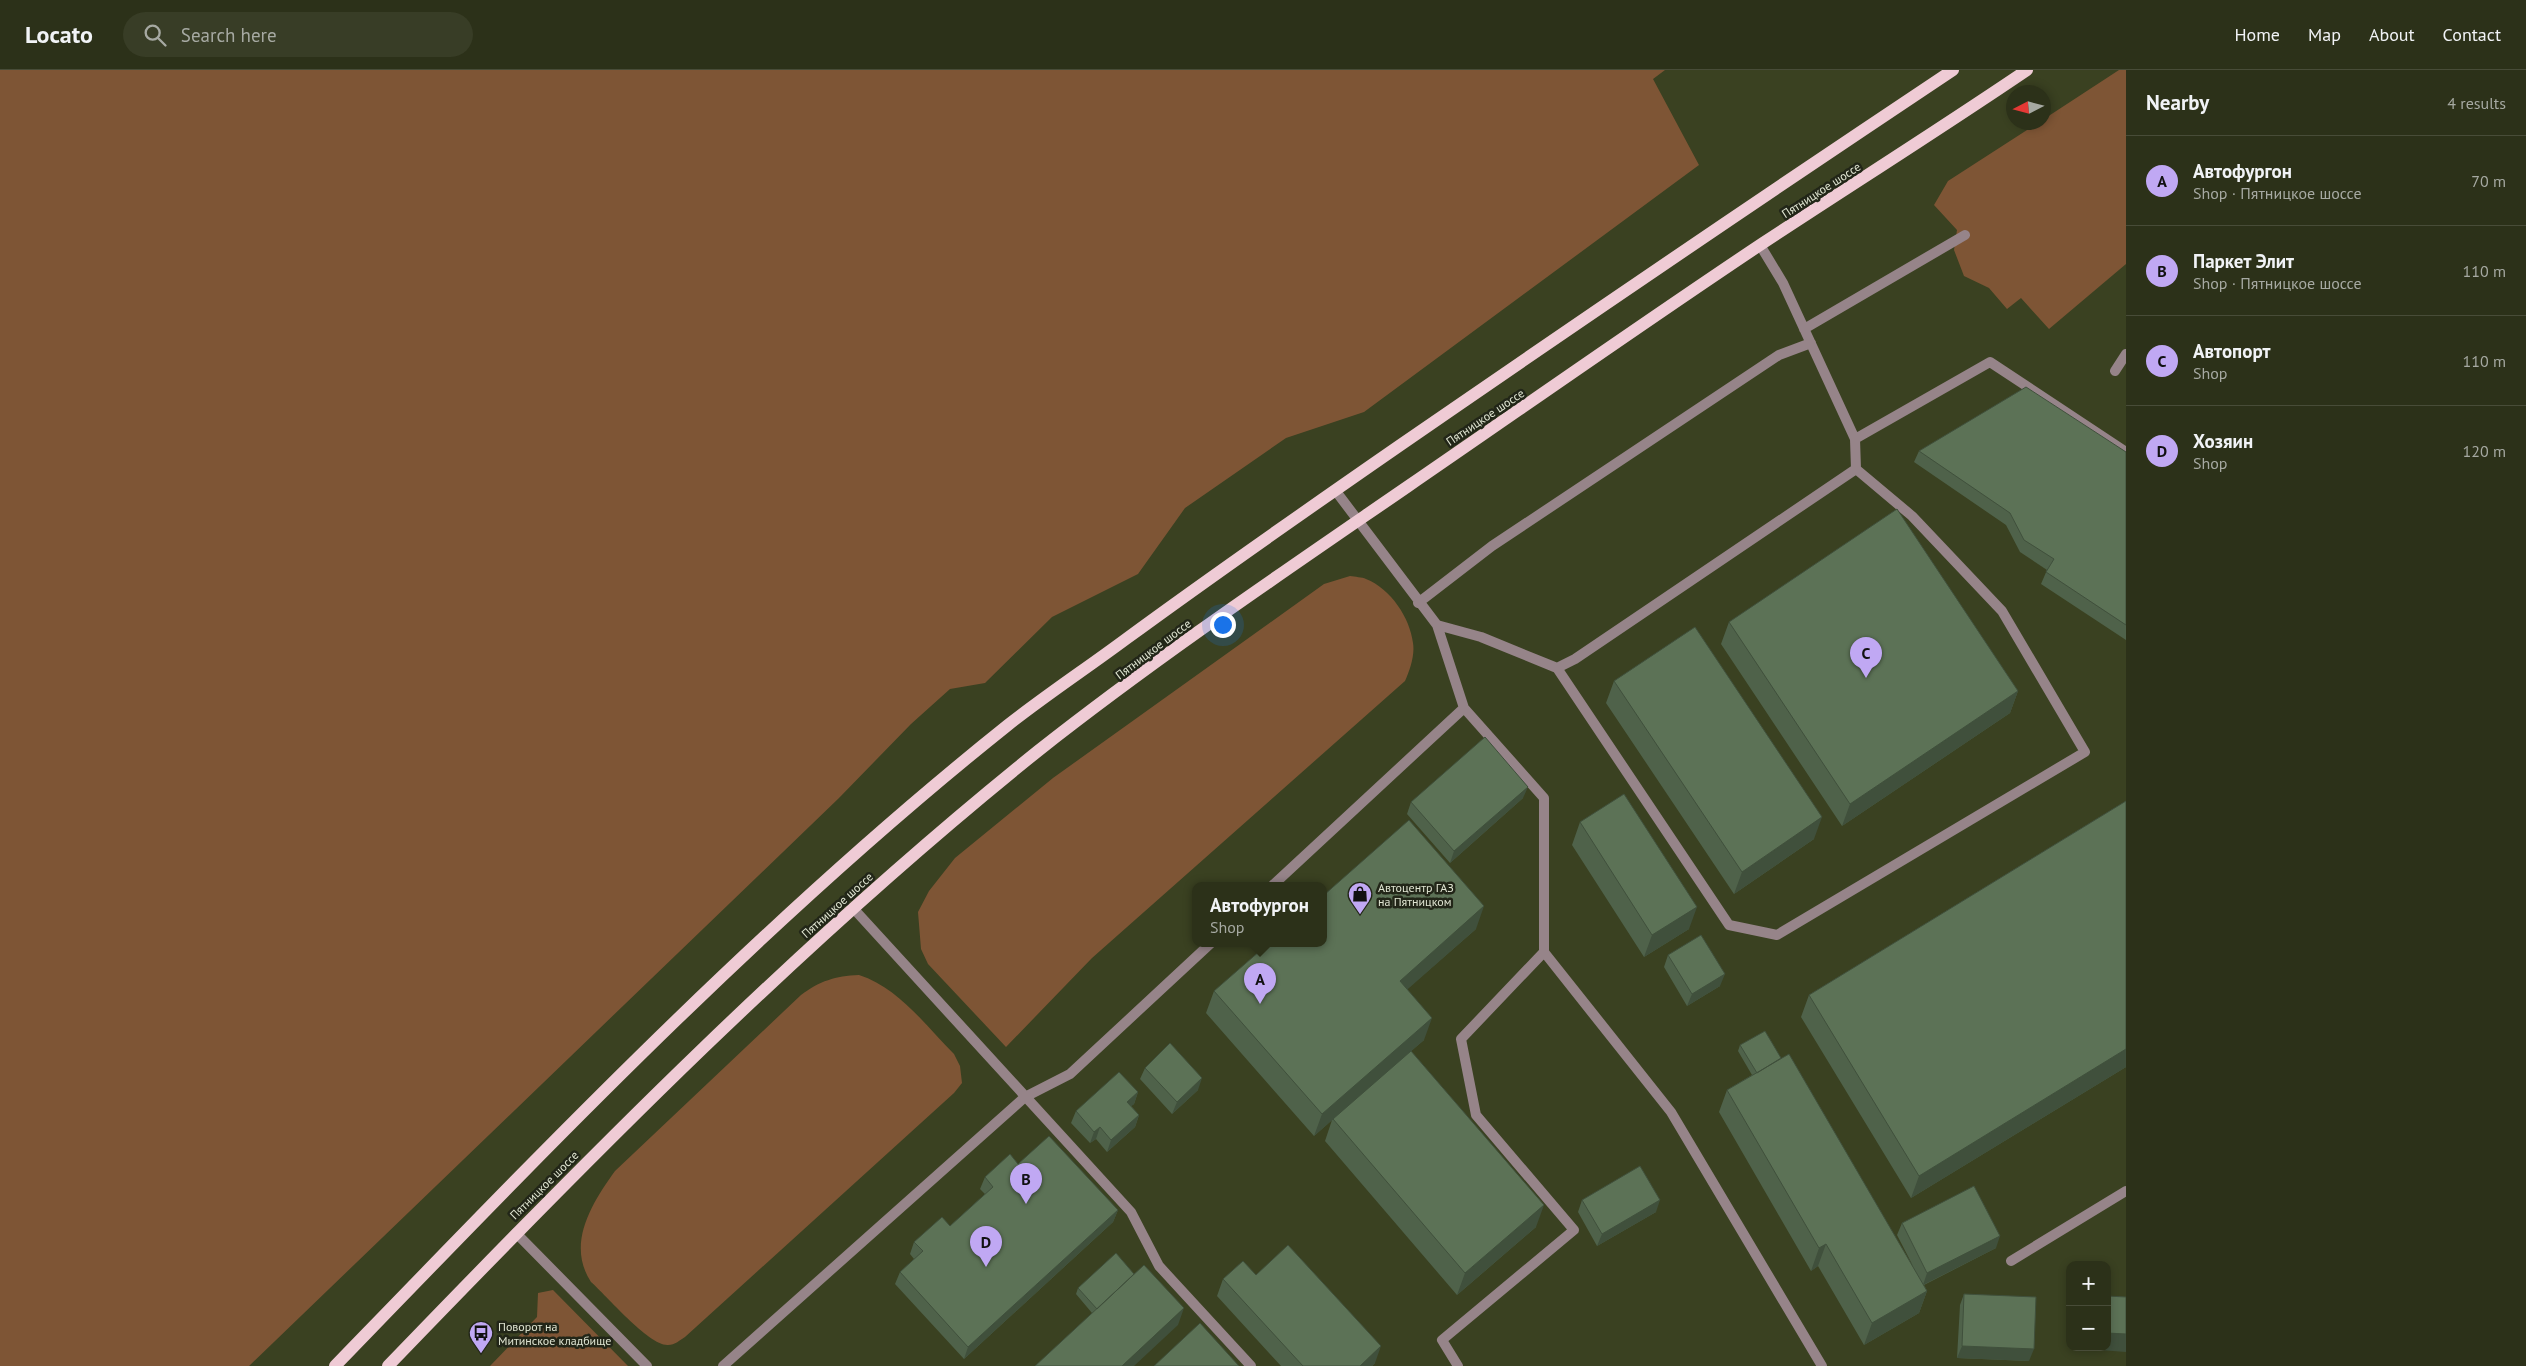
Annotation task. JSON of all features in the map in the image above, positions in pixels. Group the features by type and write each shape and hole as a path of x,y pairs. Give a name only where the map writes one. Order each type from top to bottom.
{"main road":[{"name":"Пятницкое шоссе","path":"335,1366 486,1210 708,990 821,884 1012,722 1335,490 1723,223 1953,70"},
{"name":"Пятницкое шоссе","path":"388,1366 516,1233 735,1017 853,908 941,831 1042,748 1198,632 1358,521 1760,245 2027,70"}],"lane":[{"path":"1804,329 1965,235"},
{"path":"1436,625 1480,637 1557,668 1729,925 1777,935 2086,752 2002,610 1912,516 1856,469 1855,439 1783,283 1760,245"},
{"path":"1418,602 1492,546 1779,355 1811,344"},
{"path":"2115,371 2126,354"},
{"path":"1855,439 1990,362 2126,452"},
{"path":"1557,668 1575,659 1856,469"},
{"path":"1335,490 1436,625 1464,708 1544,798 1544,952 1671,1112 1822,1366"},
{"path":"1276,882 1464,708"},
{"path":"853,908 1131,1212 1159,1266 1251,1366"},
{"path":"723,1366 1025,1096 1070,1074 1207,947"},
{"path":"1458,1366 1442,1340 1574,1230 1476,1115 1461,1039 1544,952"},
{"path":"2011,1261 2126,1191"},
{"path":"516,1233 647,1366"}],"shaded area":[{"path":"0,70 1665,70 1653,79 1699,165 1364,412 1286,438 1185,508 1138,574 1052,617 985,683 950,689 911,724 839,798 249,1366 0,1366"},
{"path":"2119,70 2126,70 2126,264 2049,329 2021,298 2007,309 1989,288 1964,276 1954,250 1957,230 1934,205 1948,181 2027,130 2051,130 2051,114"},
{"path":"1350,576 1364,578 1375,584 1391,597 1403,614 1411,633 1413,648 1412,662 1405,681 1092,958 1006,1047 928,964 921,949 918,912 929,891 955,858 1053,778 1324,584"},
{"path":"859,975 887,989 911,1008 954,1054 960,1066 962,1083 954,1093 685,1337 671,1345 660,1343 639,1329 617,1308 591,1282 584,1268 581,1253 582,1239 585,1224 598,1196 615,1171 801,995 828,980"},
{"path":"553,1290 628,1366 490,1366 537,1317 538,1293"}],"building":[{"path":"2026,387 2126,452 2126,625 2046,572 2054,559 2024,540 2010,513 1919,451"},
{"path":"1897,509 2018,691 1850,804 1729,622"},
{"path":"1695,627 1822,817 1742,872 1614,681"},
{"path":"1485,737 1528,787 1454,851 1411,802"},
{"path":"1624,794 1697,907 1652,935 1580,822"},
{"path":"2126,801 2126,1049 1919,1176 1809,995"},
{"path":"1409,820 1484,906 1400,981 1432,1018 1322,1114 1214,991 1264,947 1327,947 1327,892"},
{"path":"1701,935 1725,974 1692,994 1668,955"},
{"path":"1765,1031 1781,1058 1757,1073 1740,1045"},
{"path":"1170,1043 1202,1078 1177,1102 1145,1068"},
{"path":"1411,1051 1544,1205 1465,1273 1333,1119"},
{"path":"1789,1054 1927,1291 1872,1323 1826,1244 1819,1248 1727,1090"},
{"path":"1119,1072 1138,1092 1127,1102 1139,1115 1111,1140 1100,1127 1094,1132 1076,1111"},
{"path":"1049,1136 1118,1210 968,1347 900,1272 923,1251 914,1242 942,1217 950,1226 993,1187 985,1177 1010,1154 1018,1164"},
{"path":"1640,1166 1660,1200 1602,1234 1582,1200"},
{"path":"1974,1186 2000,1236 1927,1273 1902,1223"},
{"path":"1288,1245 1381,1346 1360,1366 1303,1366 1223,1279 1243,1261 1256,1275"},
{"path":"1116,1253 1134,1274 1097,1309 1078,1288"},
{"path":"1144,1265 1184,1308 1122,1366 1035,1366"},
{"path":"1964,1294 2036,1297 2034,1349 1962,1346"},
{"path":"2111,1296 2126,1297 2126,1334 2111,1333"},
{"path":"1200,1323 1239,1366 1154,1366"}],"place":[{"name":"Автопорт","path":"1866,678"},
{"name":"Автоцентр ГАЗ на Пятницком","path":"1360,915"},
{"name":"Автофургон","path":"1260,1004"},
{"name":"Паркет Элит","path":"1026,1204"},
{"name":"Хозяин","path":"986,1267"},
{"name":"Поворот на Митинское кладбище","path":"481,1354"}]}
